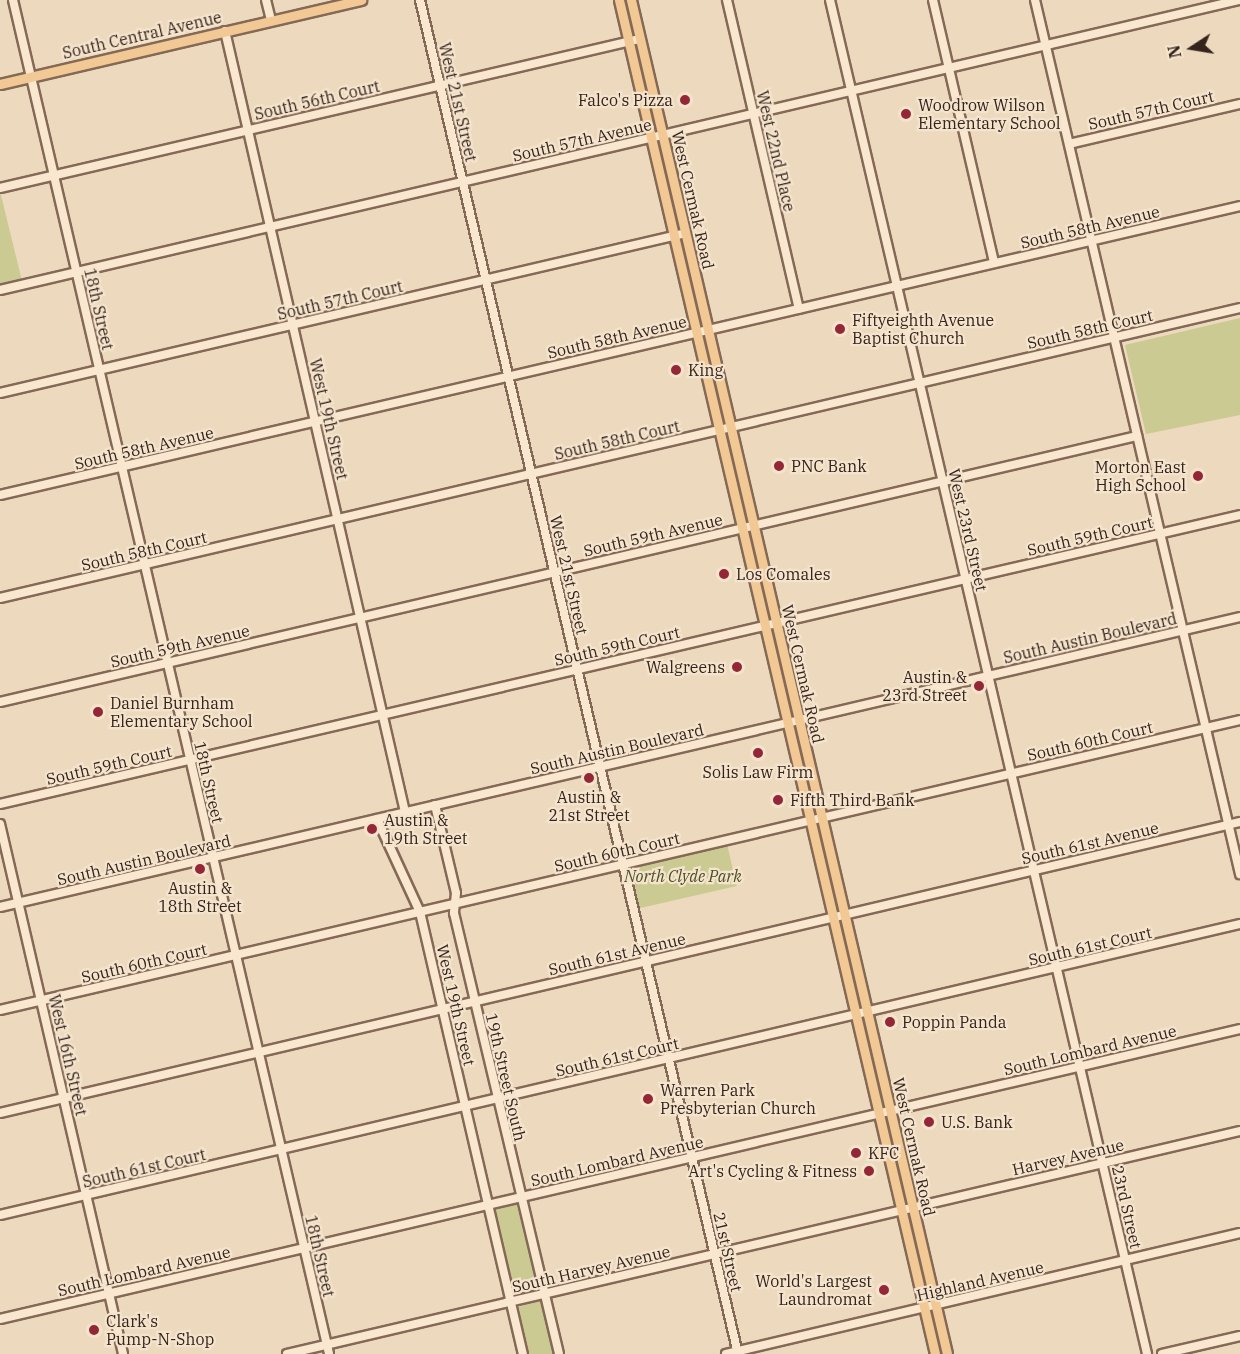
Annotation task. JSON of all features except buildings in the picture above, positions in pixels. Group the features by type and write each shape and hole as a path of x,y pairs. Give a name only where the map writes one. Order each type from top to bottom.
{"main road":[{"name":"South Central Avenue","path":"0,84 361,0"},
{"name":"West Cermak Road","path":"619,0 935,1354"},
{"name":"West Cermak Road","path":"631,0 947,1354"}],"street":[{"name":"18th Street","path":"14,0 329,1354"},
{"path":"266,0 271,20"},
{"name":"West 21st Street","path":"420,0 692,1157"},
{"name":"West 22nd Place","path":"727,0 799,309"},
{"name":"West 23rd Street","path":"830,0 1080,1066"},
{"path":"933,0 994,263"},
{"path":"1035,0 1240,874"},
{"name":"South 57th Avenue","path":"0,290 1240,1"},
{"name":"West 19th Street","path":"225,31 405,812"},
{"name":"South 56th Court","path":"0,188 640,39"},
{"name":"South 57th Court","path":"1069,144 1240,104"},
{"name":"South 58th Avenue","path":"0,495 1240,206"},
{"name":"South 57th Court","path":"0,393 686,233"},
{"name":"South 58th Court","path":"0,598 1240,308"},
{"name":"South 59th Avenue","path":"0,702 1137,436"},
{"name":"South 59th Court","path":"0,804 1240,515"},
{"name":"South Austin Boulevard","path":"0,907 1240,617"},
{"name":"South 60th Court","path":"0,1010 1240,720"},
{"name":"19th Street South","path":"435,805 456,893 453,904 474,1001 559,1354"},
{"name":"West 19th Street","path":"377,819 420,912 523,1354"},
{"name":"South 61st Avenue","path":"0,1113 1240,822"},
{"name":"West 16th Street","path":"0,824 123,1354"},
{"name":"South 61st Court","path":"0,1215 1240,924"},
{"name":"South Lombard Avenue","path":"0,1319 1240,1029"},
{"name":"23rd Street","path":"1080,1066 1147,1354"},
{"name":"Harvey Avenue","path":"902,1210 1240,1131"},
{"name":"21st Street","path":"692,1157 737,1353"},
{"name":"South Harvey Avenue","path":"287,1354 902,1210"},
{"name":"Highland Avenue","path":"726,1354 1240,1233"},
{"path":"1162,1354 1240,1336"}],"green space":[{"path":"0,191 22,281 0,286"},
{"path":"1240,318 1240,415 1146,434 1125,345"},
{"name":"North Clyde Park","path":"727,844 737,886 638,909 629,867"},
{"path":"516,1202 539,1286 514,1293 492,1208"},
{"path":"539,1300 542,1302 554,1354 527,1354 516,1308"}],"place":[{"name":"Falco's Pizza","path":"685,100"},
{"name":"Woodrow Wilson Elementary School","path":"906,114"},
{"name":"Fiftyeighth Avenue Baptist Church","path":"840,329"},
{"name":"King","path":"676,370"},
{"name":"PNC Bank","path":"779,466"},
{"name":"Morton East High School","path":"1198,476"},
{"name":"Los Comales","path":"724,574"},
{"name":"Walgreens","path":"737,667"},
{"name":"Austin & 23rd Street","path":"979,686"},
{"name":"Daniel Burnham Elementary School","path":"98,712"},
{"name":"Solis Law Firm","path":"758,753"},
{"name":"Austin & 21st Street","path":"589,778"},
{"name":"Fifth Third Bank","path":"778,800"},
{"name":"Austin & 19th Street","path":"372,829"},
{"name":"Austin & 18th Street","path":"200,869"},
{"name":"Poppin Panda","path":"890,1022"},
{"name":"Warren Park Presbyterian Church","path":"648,1099"},
{"name":"U.S. Bank","path":"929,1122"},
{"name":"KFC","path":"856,1153"},
{"name":"Art's Cycling & Fitness","path":"869,1171"},
{"name":"World's Largest Laundromat","path":"884,1290"},
{"name":"Clark's Pump-N-Shop","path":"94,1330"}]}
